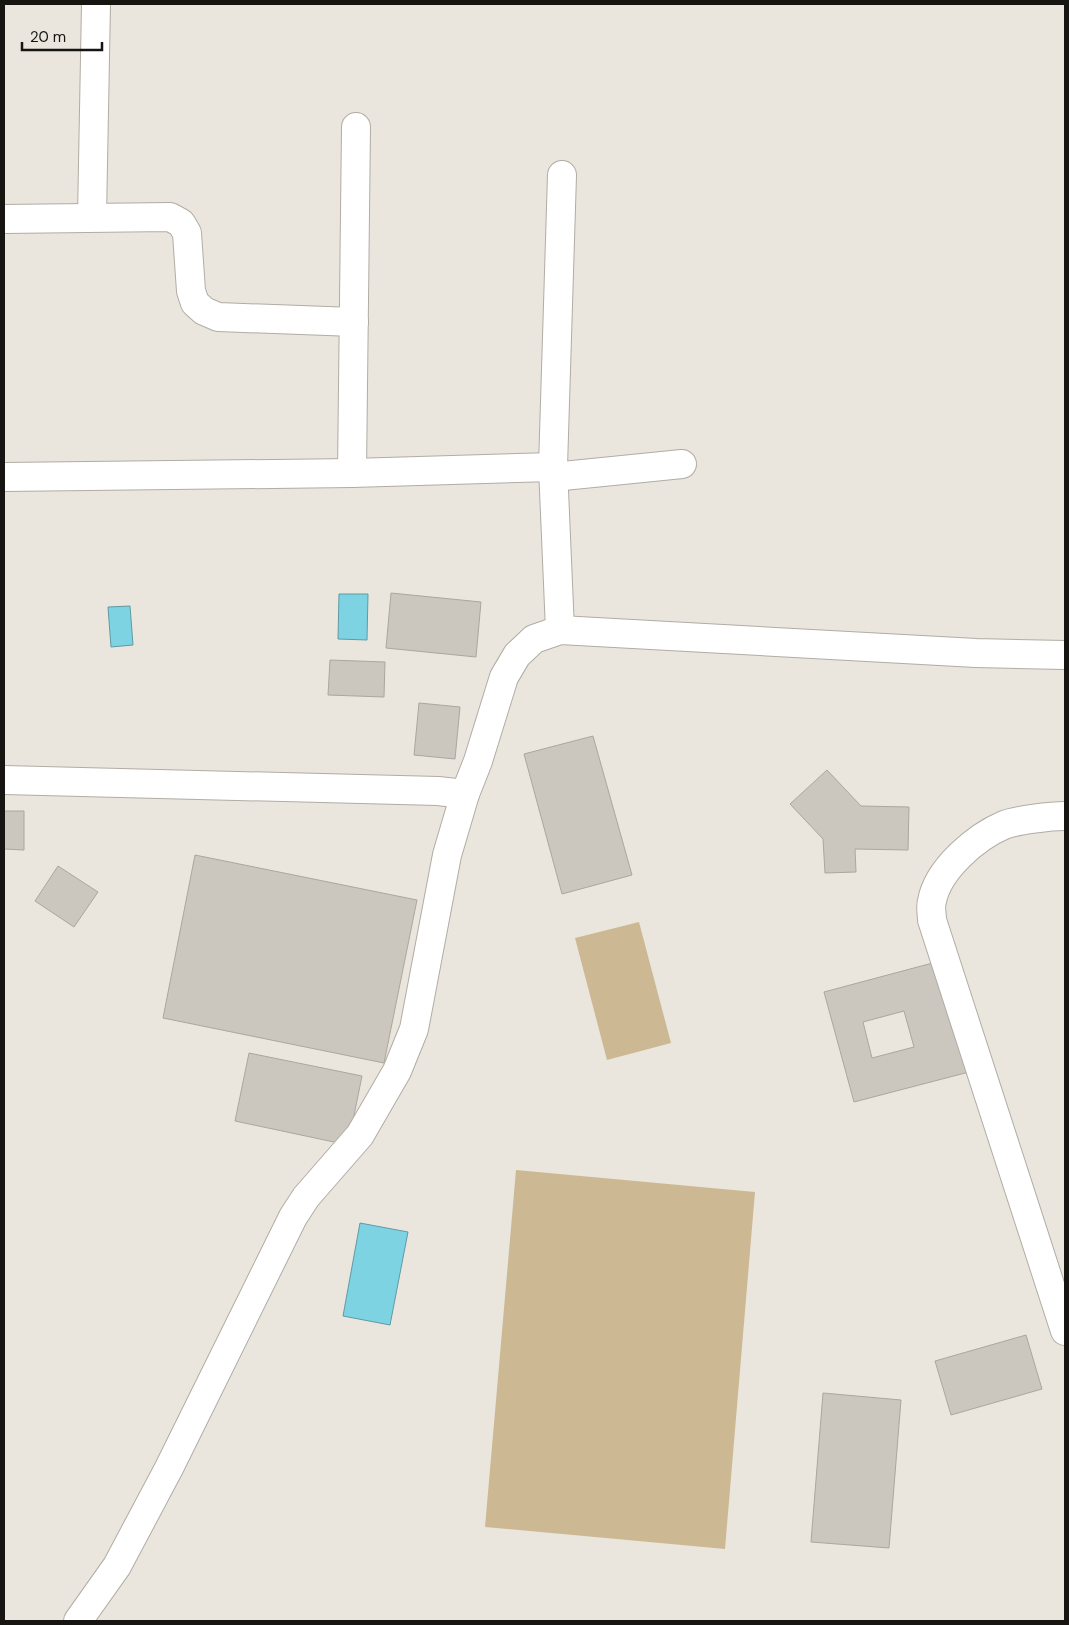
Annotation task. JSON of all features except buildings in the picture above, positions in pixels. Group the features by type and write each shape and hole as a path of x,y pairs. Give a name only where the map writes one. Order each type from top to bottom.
{"street":[{"path":"92,217 96,4"},
{"path":"352,473 356,127"},
{"path":"560,630 553,472 562,175"},
{"path":"4,219 170,217 181,223 187,233 191,292 195,303 204,311 218,317 354,322"},
{"path":"4,477 553,472 682,464"},
{"path":"78,1621 117,1566 169,1468 293,1217 306,1197 360,1135 397,1070 414,1029 447,855 504,677 517,655 534,639 560,630 976,653 1065,655"},
{"path":"4,780 438,791 465,794"},
{"path":"1065,816 1051,816 1005,825 977,841 951,864 938,883 932,901 932,920 1065,1330"}],"shaded area":[{"path":"639,922 671,1043 607,1060 575,938"},
{"path":"516,1170 755,1192 725,1549 485,1527"}],"water":[{"path":"339,594 368,594 367,640 338,639"},
{"path":"130,606 133,645 111,647 108,607"},
{"path":"360,1223 408,1232 390,1325 343,1316"}]}
